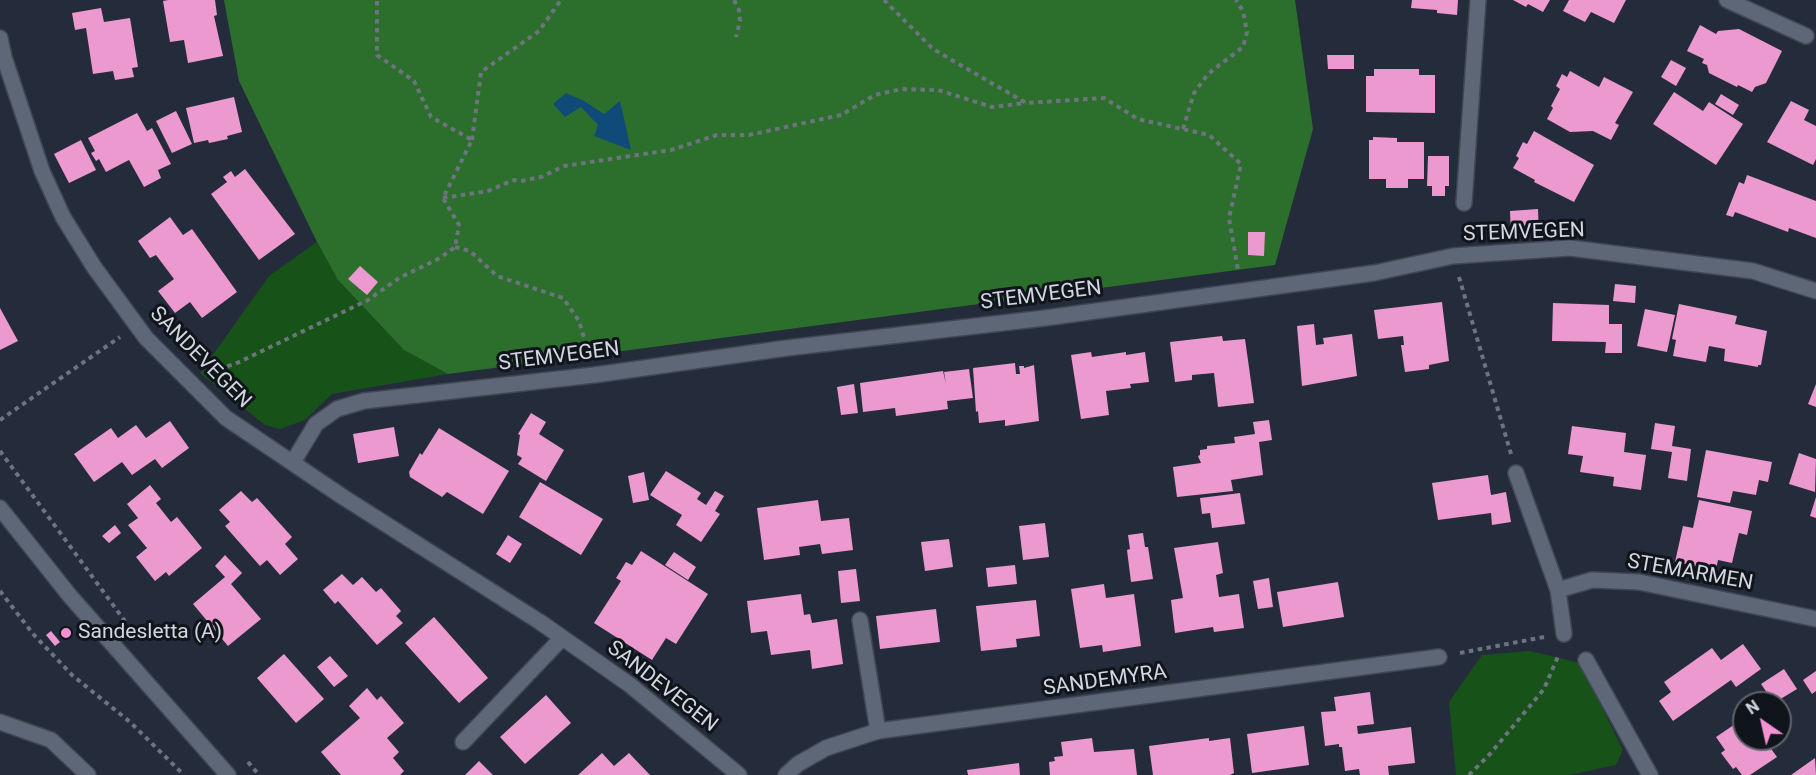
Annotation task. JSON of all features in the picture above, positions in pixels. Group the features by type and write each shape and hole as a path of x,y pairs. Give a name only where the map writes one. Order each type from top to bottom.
{"street":[{"path":"1464,203 1478,0"},
{"path":"1727,0 1806,36"},
{"name":"SANDEVEGEN","path":"0,38 4,57 42,171 63,217 135,326 226,418 344,497 540,622 630,685 735,774"},
{"name":"STEMVEGEN","path":"293,462 316,424 336,409 364,401 594,375 788,348 1045,318 1374,273 1453,256 1570,248 1753,271 1816,291"},
{"path":"1516,473 1558,590 1564,634"},
{"path":"0,508 70,596 228,775"},
{"name":"STEMARMEN","path":"1558,590 1592,580 1639,582 1816,619"},
{"path":"860,620 878,732"},
{"path":"463,742 562,638"},
{"name":"SANDEMYRA","path":"786,775 798,764 826,748 878,732 1439,657"},
{"path":"1586,660 1650,775"},
{"path":"0,722 51,740 88,775"}],"path":[{"path":"377,0 377,55 414,81 431,117 472,140"},
{"path":"443,198 472,140 481,72 539,31 561,0"},
{"path":"734,0 739,10 740,21 736,37"},
{"path":"884,0 933,50 1026,103"},
{"path":"1184,129 1194,93 1208,74 1243,47 1247,32 1243,11 1236,0"},
{"path":"443,198 488,191 514,180 541,177 564,166 671,150 717,135 749,135 841,115 875,96 902,89 938,90 992,107 1104,98 1138,119 1209,135 1241,164 1229,218 1242,291"},
{"path":"192,383 202,374 235,364 368,300 399,278 440,258 455,247 459,225 443,198"},
{"path":"455,247 470,252 497,276 563,298 579,321 594,375"},
{"path":"1453,256 1516,473"},
{"path":"0,420 135,326"},
{"path":"0,451 134,632"},
{"path":"0,591 34,635 72,675 130,722 184,775"},
{"path":"1439,657 1564,634 1557,660 1544,689 1490,754 1469,775"},
{"path":"243,757 259,775"}],"green space":[{"path":"224,0 1295,0 1313,129 1275,265 448,374 404,350 338,280 317,242 239,81"},
{"path":"317,242 338,280 404,350 448,374 332,394 305,420 280,429 265,425 200,373 269,276"},
{"path":"1530,651 1580,663 1623,750 1616,765 1569,775 1456,775 1449,702 1482,655"}],"water":[{"path":"566,93 604,114 620,101 631,150 594,136 598,125 581,107 565,117 553,104"}],"building":[{"path":"215,0 217,15 214,16 223,56 188,63 184,40 170,42 163,1"},
{"path":"1412,0 1458,0 1457,15 1437,13 1437,10 1411,8"},
{"path":"1513,0 1550,0 1543,12 1528,4 1526,7"},
{"path":"1569,0 1626,0 1614,23 1591,12 1585,22 1563,11"},
{"path":"101,8 104,22 130,18 138,67 132,68 134,77 115,80 113,71 93,74 86,28 75,30 72,13"},
{"path":"1700,25 1716,34 1718,31 1739,29 1782,51 1766,83 1755,87 1752,92 1709,73 1707,65 1702,63 1704,59 1687,51"},
{"path":"1327,55 1354,55 1354,69 1328,69"},
{"path":"1671,60 1686,68 1676,86 1661,77"},
{"path":"1374,69 1419,69 1419,75 1435,75 1435,113 1366,112 1366,76 1374,76"},
{"path":"1570,71 1599,87 1604,77 1633,92 1615,123 1619,125 1611,140 1593,131 1570,132 1547,119 1560,89 1556,86 1562,74 1567,77"},
{"path":"1674,92 1703,111 1709,102 1743,124 1716,165 1653,124"},
{"path":"1721,94 1739,105 1733,115 1715,104"},
{"path":"234,97 242,132 227,136 228,139 194,143 186,108"},
{"path":"1791,101 1809,110 1804,120 1816,126 1816,159 1813,165 1767,142"},
{"path":"176,111 192,144 172,153 156,121"},
{"path":"137,113 147,131 152,128 171,164 158,170 161,178 144,187 129,160 106,172 99,159 96,161 91,153 95,151 88,138"},
{"path":"1534,131 1594,165 1574,202 1534,182 1535,180 1513,168 1519,158 1516,156 1523,142 1527,144"},
{"path":"1373,137 1397,138 1397,142 1424,142 1424,179 1408,179 1408,188 1386,188 1386,179 1369,179 1369,140 1373,140"},
{"path":"81,140 96,170 69,183 54,154"},
{"path":"1428,156 1449,156 1449,186 1445,186 1445,196 1432,196 1432,186 1427,186"},
{"path":"245,169 295,234 259,260 211,194 227,182 223,177 231,171 235,177"},
{"path":"1747,175 1816,201 1816,238 1789,228 1788,232 1735,212 1733,217 1726,215 1739,182 1744,184"},
{"path":"1538,209 1539,234 1511,235 1510,211"},
{"path":"170,217 183,235 192,229 237,292 202,318 190,302 175,313 158,291 174,279 156,255 150,258 138,241"},
{"path":"1248,232 1265,232 1264,256 1248,255"},
{"path":"360,266 378,282 367,295 348,279"},
{"path":"1615,284 1636,286 1635,303 1613,301"},
{"path":"1442,302 1449,361 1429,365 1429,369 1405,372 1401,345 1404,345 1403,336 1378,339 1374,310"},
{"path":"1553,303 1609,305 1609,324 1622,324 1622,353 1605,353 1606,342 1552,341"},
{"path":"1679,304 1737,316 1735,324 1767,331 1761,365 1758,367 1724,361 1725,349 1709,346 1706,362 1673,356 1676,340 1672,339"},
{"path":"0,308 18,341 0,350"},
{"path":"1645,309 1675,315 1667,352 1637,346"},
{"path":"1314,324 1316,345 1324,344 1323,338 1352,334 1357,376 1302,386 1297,326"},
{"path":"1222,336 1223,341 1245,339 1254,403 1218,407 1214,373 1192,375 1192,380 1175,382 1170,342"},
{"path":"1091,352 1092,357 1145,352 1149,382 1130,384 1131,388 1106,391 1109,415 1081,419 1071,355"},
{"path":"1015,363 1016,374 1020,374 1019,366 1024,366 1024,368 1034,365 1039,421 1005,426 1005,420 979,423 973,368"},
{"path":"969,369 973,398 947,401 948,409 896,416 895,408 863,412 860,383 943,371 946,384 944,372"},
{"path":"854,384 858,413 841,415 837,387"},
{"path":"1816,384 1816,407 1808,404"},
{"path":"531,413 546,422 539,434 564,450 546,481 518,464 522,458 517,455 520,435 518,434"},
{"path":"1269,420 1272,440 1259,442 1263,475 1231,480 1233,491 1177,497 1173,467 1201,463 1198,456 1200,450 1207,449 1207,446 1235,443 1234,437 1255,434 1253,422"},
{"path":"170,421 189,448 162,468 155,459 132,475 122,462 94,482 74,454 111,428 118,438 136,425 146,438"},
{"path":"1655,423 1675,426 1672,446 1691,449 1687,481 1668,478 1672,452 1651,449"},
{"path":"1572,426 1626,433 1624,452 1646,455 1641,490 1613,486 1614,477 1580,472 1583,456 1568,454"},
{"path":"394,427 399,456 358,463 353,434"},
{"path":"439,428 509,471 483,514 447,492 442,497 410,477 409,472 420,453 422,455"},
{"path":"1706,450 1772,462 1768,482 1759,480 1756,495 1733,491 1730,503 1697,497"},
{"path":"1799,453 1816,459 1815,492 1789,484"},
{"path":"666,471 701,493 697,499 706,505 715,491 724,496 715,511 720,514 701,542 676,525 682,515 650,495"},
{"path":"644,472 649,500 633,503 628,476"},
{"path":"1488,475 1491,495 1506,492 1511,522 1492,525 1491,513 1438,520 1432,483"},
{"path":"540,482 603,519 581,555 519,517"},
{"path":"150,485 161,499 156,503 171,522 177,517 202,548 169,576 166,572 155,581 136,557 147,548 128,525 138,518 127,504"},
{"path":"241,491 252,502 257,498 292,537 285,544 298,559 280,575 267,560 260,566 225,526 230,522 219,510"},
{"path":"1240,493 1245,524 1212,528 1210,513 1202,514 1200,498"},
{"path":"1816,497 1816,518 1810,516"},
{"path":"818,500 821,521 849,518 853,550 822,554 820,544 799,547 800,555 764,560 757,508"},
{"path":"1699,500 1752,511 1747,535 1739,533 1732,563 1718,560 1716,570 1675,562 1683,526 1693,528"},
{"path":"1045,523 1049,557 1023,560 1019,526"},
{"path":"115,525 121,533 109,543 102,536"},
{"path":"1143,533 1145,547 1148,547 1153,579 1131,582 1127,550 1130,549 1128,535"},
{"path":"508,535 522,544 510,563 496,554"},
{"path":"949,539 953,567 925,571 921,542"},
{"path":"1218,542 1223,573 1216,575 1219,597 1239,594 1244,628 1214,632 1213,627 1175,633 1171,600 1183,598 1174,548"},
{"path":"641,551 708,594 676,644 666,638 652,660 594,623 621,581 616,578 626,562 632,565"},
{"path":"674,552 696,567 688,580 665,565"},
{"path":"225,555 242,573 231,584 261,619 228,646 193,604 225,577 215,566"},
{"path":"1015,565 1017,584 988,587 986,568"},
{"path":"856,569 860,601 841,603 838,571"},
{"path":"342,574 353,585 362,577 376,592 381,588 401,611 396,616 403,623 377,645 338,601 335,604 323,590"},
{"path":"1269,578 1273,607 1258,609 1253,581"},
{"path":"1338,582 1344,617 1283,627 1277,592"},
{"path":"1104,584 1106,598 1134,594 1141,646 1103,652 1102,645 1080,648 1071,589"},
{"path":"801,594 804,615 810,614 812,623 837,619 843,664 812,669 810,650 771,655 767,631 751,633 747,601"},
{"path":"1036,600 1040,636 1016,639 1017,647 981,651 976,606"},
{"path":"936,609 940,642 880,649 876,616"},
{"path":"434,617 488,678 459,703 405,643"},
{"path":"51,631 60,642 55,646 46,635"},
{"path":"1743,644 1761,669 1736,687 1731,680 1673,721 1659,701 1671,692 1664,682 1712,648 1721,660"},
{"path":"284,654 324,699 296,723 257,678"},
{"path":"330,656 348,676 334,687 317,667"},
{"path":"1784,669 1797,689 1792,692 1766,691 1761,684"},
{"path":"1816,671 1816,691 1812,694 1803,680"},
{"path":"367,688 377,700 381,696 404,723 387,738 399,752 393,758 404,771 400,775 341,775 321,752 360,718 349,706"},
{"path":"1370,692 1374,724 1357,726 1358,734 1411,727 1415,763 1388,766 1389,775 1360,775 1359,769 1345,771 1342,747 1339,747 1339,744 1325,746 1321,712 1336,711 1334,697"},
{"path":"546,695 571,723 525,764 500,737"},
{"path":"1304,726 1309,765 1252,773 1247,734"},
{"path":"1732,726 1732,751 1773,751 1777,757 1750,775 1742,775 1736,767 1733,769 1721,753 1725,750 1716,737"},
{"path":"1092,738 1094,752 1134,749 1137,775 1050,775 1049,762 1055,761 1054,757 1063,756 1061,742"},
{"path":"1209,738 1209,741 1230,738 1234,773 1230,775 1153,775 1149,746"},
{"path":"602,753 614,766 629,753 650,775 578,775"},
{"path":"1815,758 1816,775 1791,775"},
{"path":"479,761 493,775 465,775"},
{"path":"1019,763 1020,775 968,775 967,770"}],"place":[{"name":"Sandesletta (A)","path":"66,633"}]}
